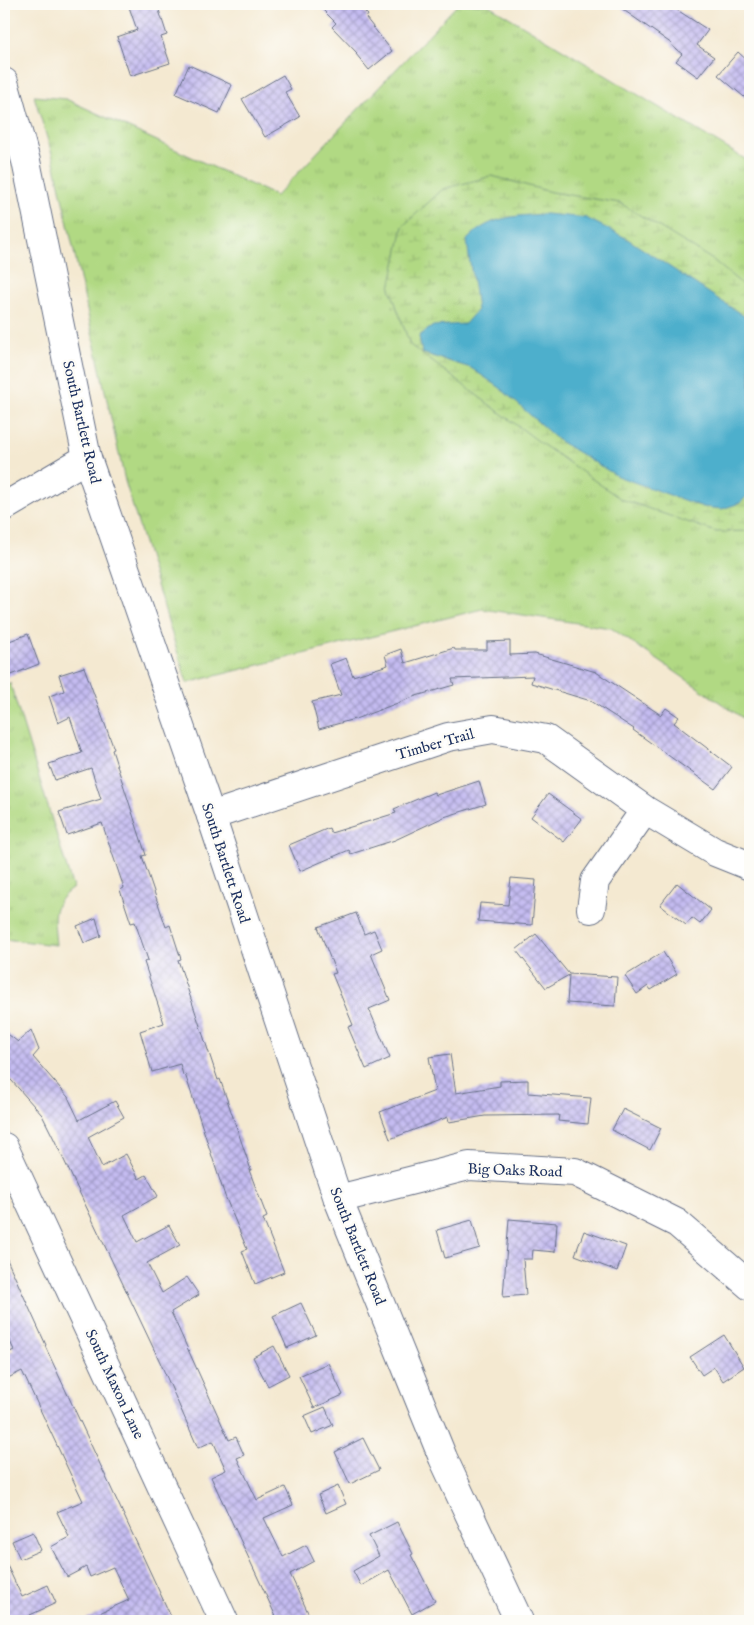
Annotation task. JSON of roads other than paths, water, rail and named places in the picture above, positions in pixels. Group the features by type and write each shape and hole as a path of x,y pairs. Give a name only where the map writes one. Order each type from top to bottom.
{"street":[{"name":"South Bartlett Road","path":"4,82 26,161 87,458 211,816 338,1199 443,1458 519,1621"},
{"path":"4,507 87,458"},
{"name":"Timber Trail","path":"211,816 448,738 493,729 546,739 645,810 715,852 750,866"},
{"path":"591,909 595,880 645,810"},
{"name":"South Maxon Lane","path":"4,1147 224,1621"},
{"name":"Big Oaks Road","path":"338,1199 469,1166 575,1172 677,1223 750,1286"}],"water":[{"path":"546,214 586,218 626,238 750,320 750,493 740,503 722,509 703,507 617,476 558,440 499,387 471,368 422,353 419,336 433,326 465,324 477,310 467,240 475,232 493,222 513,217"}]}
